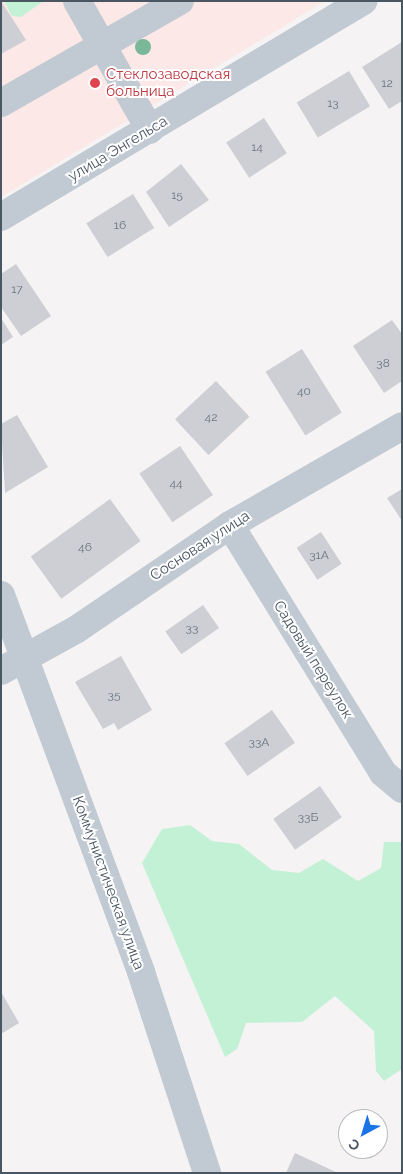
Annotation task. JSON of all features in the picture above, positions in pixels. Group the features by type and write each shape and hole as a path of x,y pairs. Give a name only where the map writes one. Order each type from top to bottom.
{"street":[{"path":"77,1 150,130"},
{"path":"1,103 180,1"},
{"name":"улица Энгельса","path":"1,217 150,130 363,1"},
{"name":"Сосновая улица","path":"13,665 230,525 402,426"},
{"name":"Садовый переулок","path":"230,525 383,773 402,789"},
{"name":"Коммунистическая улица","path":"1,596 13,665 135,954 207,1173"}],"shaded area":[{"name":"Стеклозаводская больница","path":"1,1 325,1 1,197"}],"green space":[{"path":"4,1 42,2 21,17 12,16"},
{"path":"190,825 212,841 239,844 272,870 299,873 323,859 358,881 381,868 384,842 402,842 402,1069 384,1081 376,1071 374,1031 335,996 302,1022 246,1023 237,1049 225,1057 142,863 162,829"}],"building":[{"path":"1,1 26,40 1,54"},
{"path":"402,42 402,101 389,109 362,67"},
{"path":"349,71 370,106 318,138 297,102"},
{"path":"264,118 287,153 249,178 226,143"},
{"path":"181,164 209,200 169,227 146,192"},
{"path":"133,194 154,228 108,257 86,223"},
{"path":"16,264 51,316 21,336 1,307 1,274"},
{"path":"1,318 13,337 1,345"},
{"path":"392,320 402,334 402,381 384,393 353,346"},
{"path":"302,349 342,413 305,435 266,372"},
{"path":"216,381 249,417 208,455 175,419"},
{"path":"17,415 48,467 5,493 1,424"},
{"path":"180,446 213,495 172,522 139,473"},
{"path":"402,489 402,521 387,498"},
{"path":"110,499 141,541 61,599 31,557"},
{"path":"321,532 342,564 317,580 297,548"},
{"path":"203,605 219,628 181,654 165,631"},
{"path":"121,656 152,710 118,730 114,723 103,729 75,682"},
{"path":"272,710 295,743 247,776 224,743"},
{"path":"320,786 342,817 295,850 273,819"},
{"path":"1,992 19,1023 1,1034"},
{"path":"295,1153 338,1173 286,1173"}],"place":[{"name":"Стеклозаводская больница","path":"95,83"}]}
